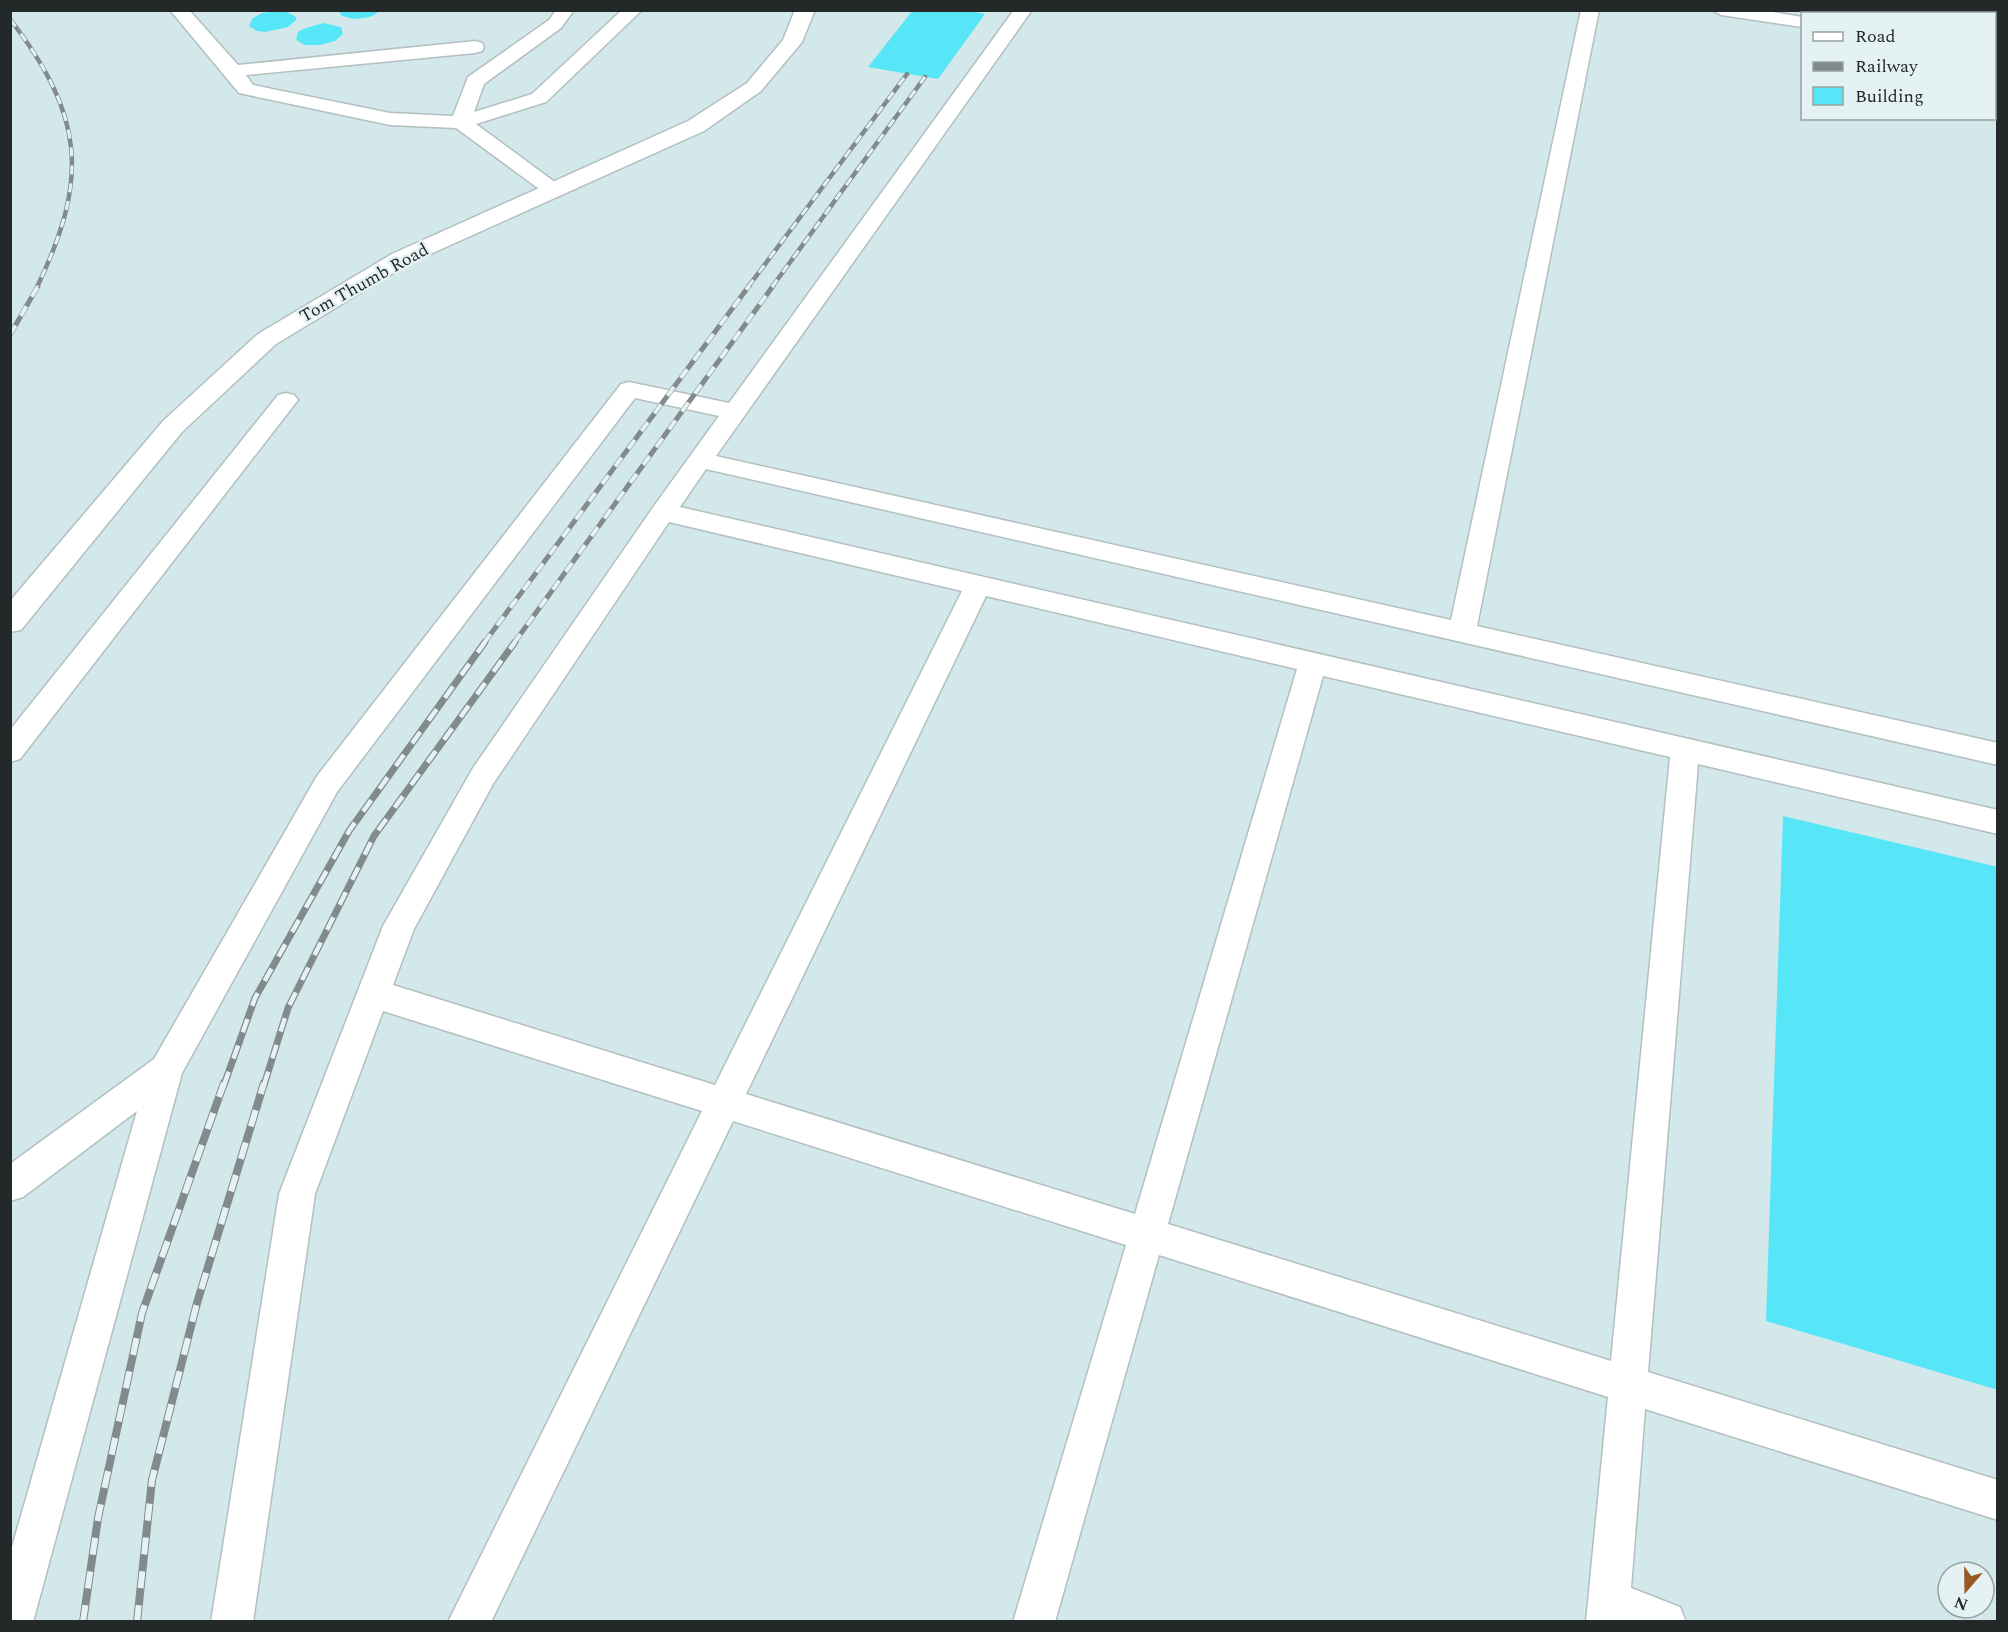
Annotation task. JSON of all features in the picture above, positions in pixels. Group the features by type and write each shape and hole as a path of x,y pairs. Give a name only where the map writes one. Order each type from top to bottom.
{"street":[{"name":"Tom Thumb Road","path":"10,622 173,426 267,339 400,259 696,126 754,87 792,42 805,10"}],"lane":[{"path":"179,10 246,89 390,120 462,122 539,98 633,10"},
{"path":"462,122 475,81 555,24 565,10"},
{"path":"232,1622 297,1194 399,926 483,776 663,512 1023,10"},
{"path":"1462,633 1590,10"},
{"path":"1721,10 1801,22"},
{"path":"233,71 475,47"},
{"path":"462,122 553,190"},
{"path":"12,1622 166,1070 327,784 629,389 734,412"},
{"path":"10,751 286,400"},
{"path":"700,460 1998,754"},
{"path":"663,512 1998,822"},
{"path":"469,1622 978,585"},
{"path":"1034,1622 1313,663"},
{"path":"1665,1622 1608,1611 1685,749"},
{"path":"372,993 1998,1500"},
{"path":"10,1185 166,1070"}],"shaded area":[{"path":"11,11 1997,11 1997,1621 11,1622"}],"building":[{"path":"284,10 296,17 296,20 288,27 265,32 257,31 249,26 252,19 262,13"},
{"path":"338,10 382,10 370,17 354,19 342,16"},
{"path":"913,10 965,10 985,14 938,79 868,67"},
{"path":"323,23 341,27 343,34 335,41 320,45 305,45 296,40 298,32"},
{"path":"1783,816 1998,867 1998,1390 1766,1321"}],"railway":[{"path":"10,19 35,54 53,86 65,117 71,148 71,179 66,212 37,287"},
{"path":"748,287 907,74"},
{"path":"772,287 925,77"},
{"path":"10,335 38,286"},
{"path":"484,643 749,286"},
{"path":"514,643 773,286"},
{"path":"224,1085 255,998 349,831 485,642"},
{"path":"264,1085 288,1008 374,836 515,642"},
{"path":"83,1622 98,1518 142,1313 224,1083"},
{"path":"137,1622 152,1480 197,1303 264,1083"}]}
